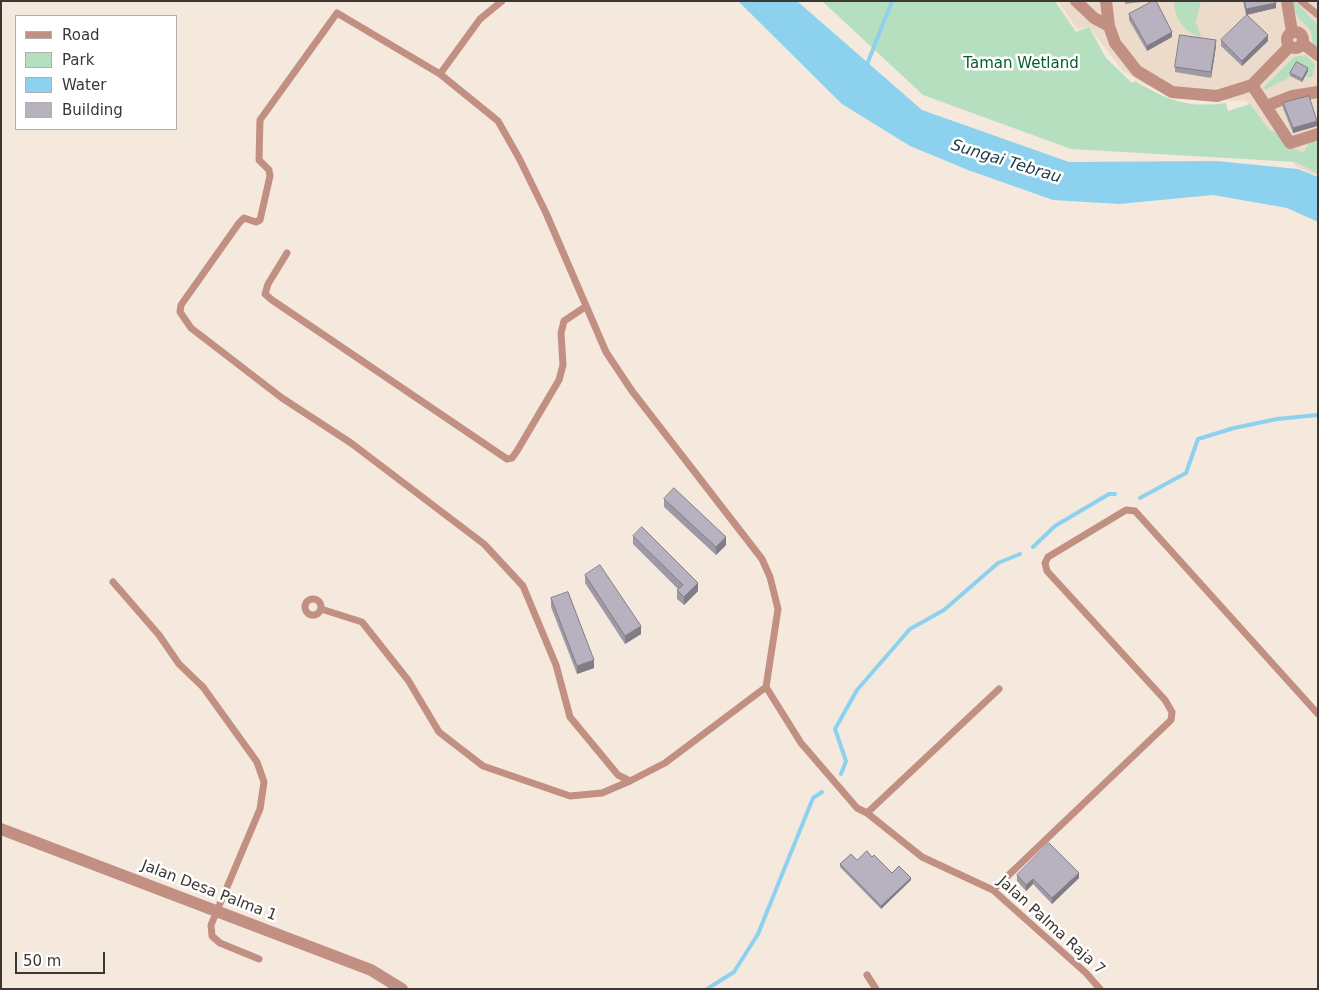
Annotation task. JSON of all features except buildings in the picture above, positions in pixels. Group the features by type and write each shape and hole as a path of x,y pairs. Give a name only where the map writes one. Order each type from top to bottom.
{"street":[{"path":"1076,1 1094,18 1109,26"},
{"path":"1106,1 1109,26 1115,43 1137,71 1172,92 1217,96 1252,85 1296,44"},
{"path":"1287,1 1292,32 1287,40 1318,55"},
{"path":"1252,85 1290,143 1318,134"},
{"path":"1266,106 1292,96 1318,92"},
{"name":"Jalan Desa Palma 1","path":"1,829 371,970 402,989"}],"lane":[{"path":"440,74 480,19 502,1"},
{"path":"1301,1 1318,14"},
{"path":"321,609 362,622 408,680 439,732 483,766 570,796 602,793 630,781 664,763 766,687 778,609 770,576 762,559 632,391 606,352 546,213 519,158 498,121 440,74 337,13 260,120 259,160 269,170 270,176 260,220 256,222 244,218 239,223 181,305 180,312 190,328 267,386 351,443 484,544 523,586 556,665 570,718 618,775 630,781"},
{"path":"287,253 268,284 265,294 507,458 512,458 517,451 559,380 563,365 561,340 564,321 585,307"},
{"path":"993,890 1172,720 1172,712 1165,700 1046,571 1045,563 1048,557 1126,510 1135,511 1318,714"},
{"path":"113,582 159,635 179,664 203,687 257,762 264,782 260,809 211,925 212,936 220,943 259,959"},
{"name":"Jalan Palma Raja 7","path":"766,687 801,743 857,808 867,813 922,857 993,890 1086,973 1100,989"},
{"path":"867,813 999,689"},
{"path":"867,975 876,989"}],"shaded area":[{"path":"1058,1 1315,1 1318,3 1318,176 1297,167 1246,101 1175,99 1142,83 1122,70 1089,27 1077,29"}],"green space":[{"name":"Taman Wetland","path":"822,1 1055,1 1076,32 1089,27 1106,58 1132,83 1135,81 1158,94 1189,104 1226,103 1228,111 1250,104 1270,131 1276,132 1284,143 1303,153 1309,143 1318,140 1318,174 1296,162 1071,149 923,95"},
{"path":"1174,1 1201,1 1196,22 1201,37 1190,32 1178,19"},
{"path":"1295,1 1318,25 1318,47 1313,44 1309,28 1296,14 1293,2"},
{"path":"1306,55 1315,65 1312,77 1306,77 1308,70 1298,64 1287,79 1265,90 1263,88 1294,57"}],"water":[{"name":"Sungai Tebrau","path":"738,1 797,1 922,110 1069,162 1216,161 1298,169 1318,177 1318,222 1287,208 1213,195 1119,204 1053,200 968,170 910,146 842,104"}],"waterway":[{"path":"866,67 892,1"},
{"path":"1140,498 1186,473 1198,439 1234,428 1277,419 1317,415"},
{"path":"1033,547 1055,526 1109,494 1115,494"},
{"path":"841,774 846,761 835,729 857,690 910,629 944,610 998,563 1020,554"},
{"path":"707,989 734,972 758,934 813,798 822,792"}]}
